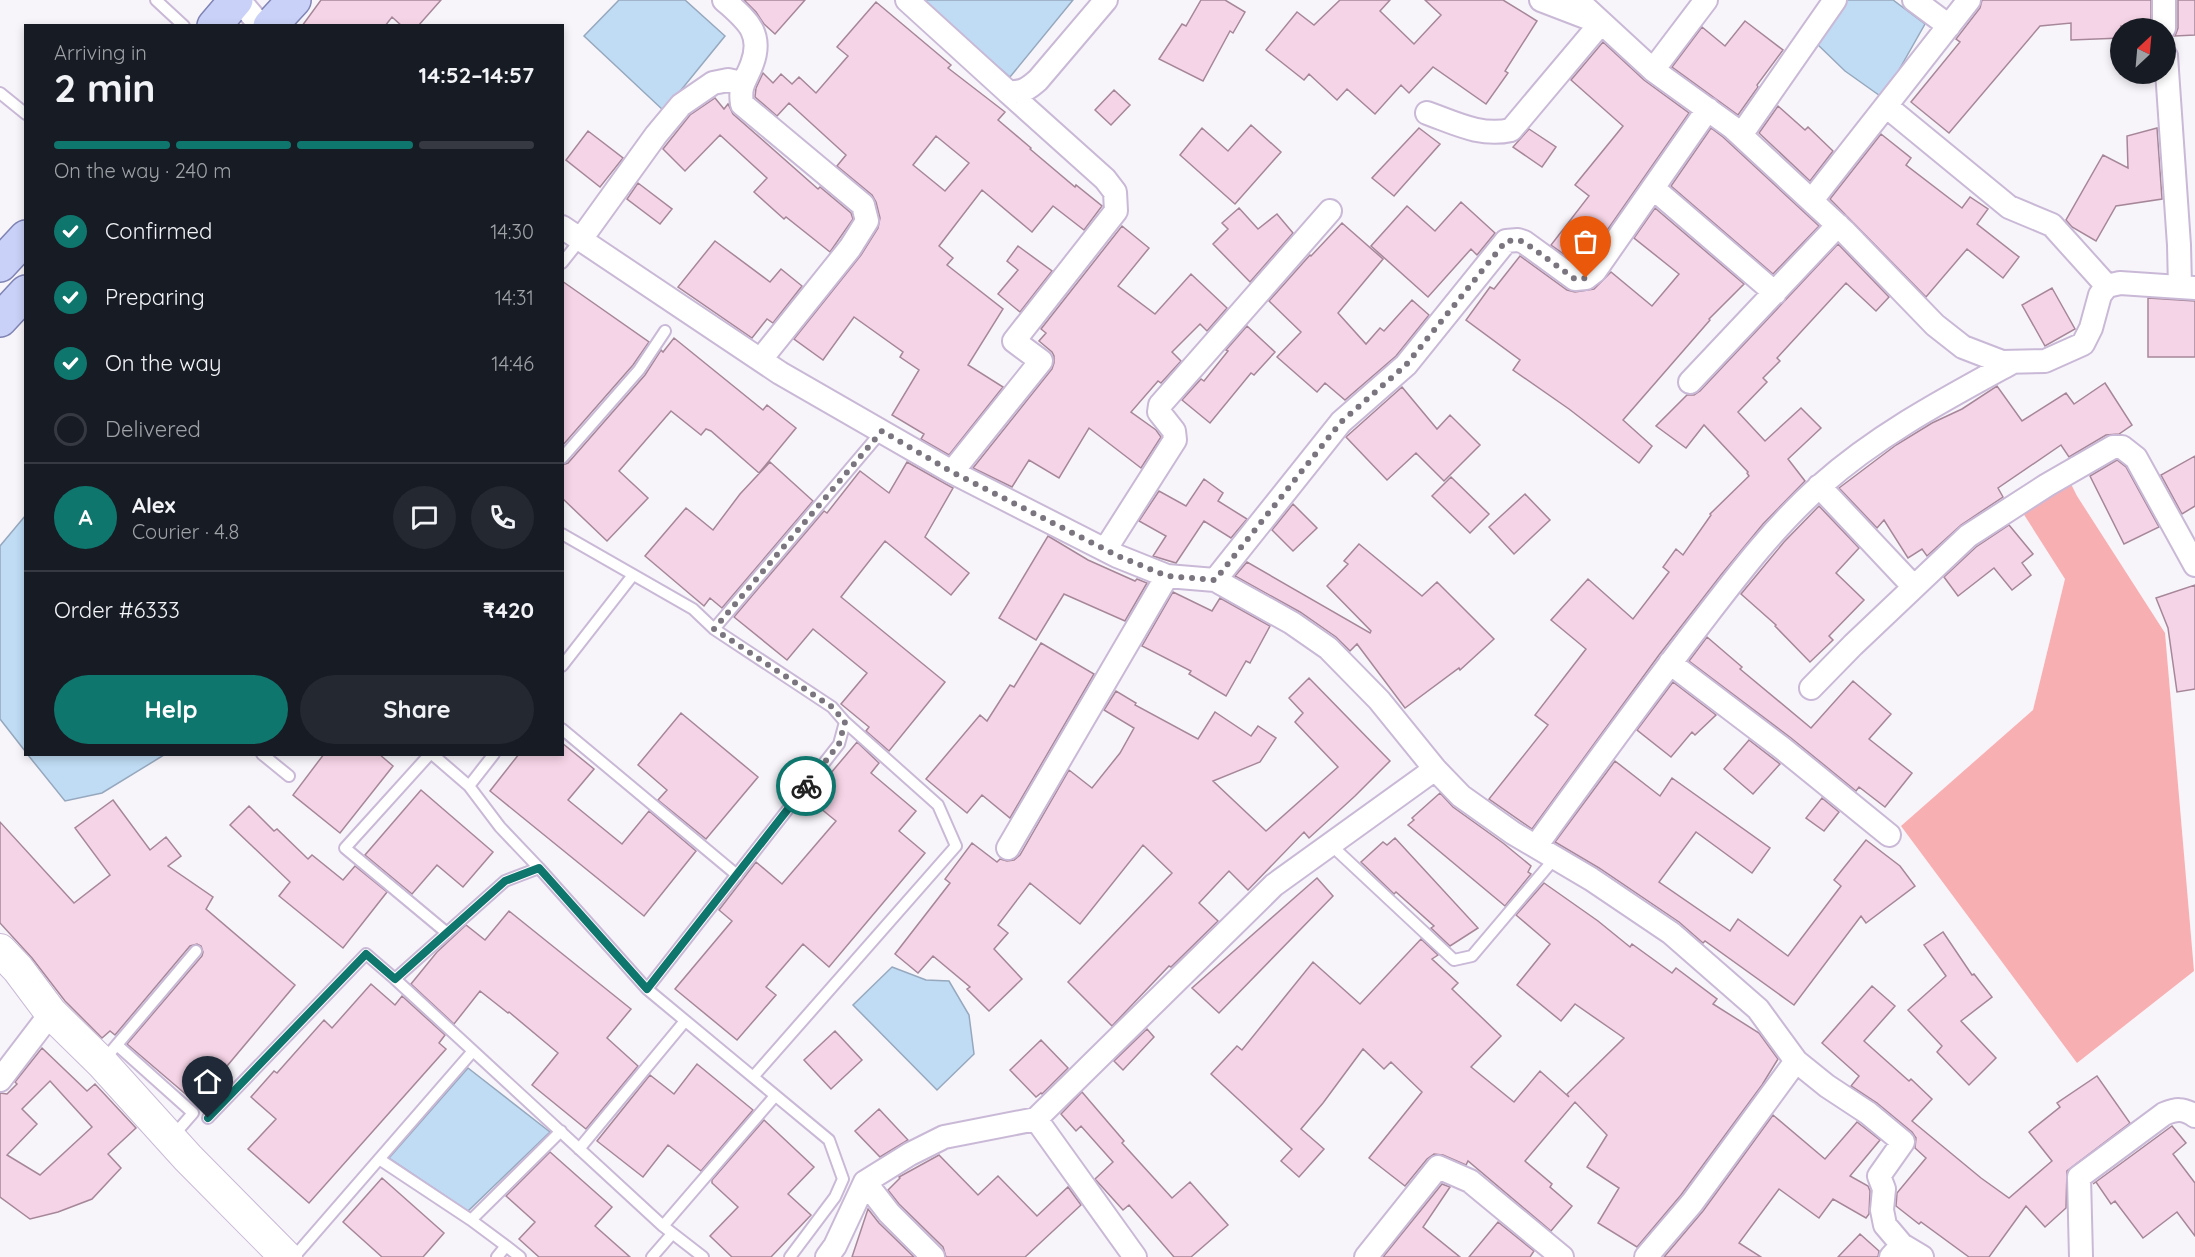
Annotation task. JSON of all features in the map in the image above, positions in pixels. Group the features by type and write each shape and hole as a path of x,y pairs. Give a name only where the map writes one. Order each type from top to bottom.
{"main road":[{"path":"216,24 237,0"},
{"path":"272,24 294,0"},
{"path":"0,265 24,239"},
{"path":"0,320 24,294"}],"street":[{"path":"237,0 259,24"},
{"path":"724,0 746,20 757,40 753,63 742,83 742,104 863,205 867,221 850,248 761,359"},
{"path":"907,0 1105,179 1115,192 1116,211 1014,341 1041,361 952,472"},
{"path":"1008,92 1019,93 1038,80 1106,0"},
{"path":"1541,0 1601,23"},
{"path":"1577,0 1653,70 1741,135 1838,225 1935,325 1962,347 1994,360 2011,363 2045,361 2083,344 2091,328 2100,295 2107,286 2120,283 2188,287 2187,243 2169,84"},
{"path":"1653,70 1706,0"},
{"path":"1741,135 1835,0"},
{"path":"1914,0 1949,26"},
{"path":"1812,200 1969,0"},
{"path":"2164,0 2164,18"},
{"path":"1427,113 1474,130 1497,133 1511,130 1601,23"},
{"path":"742,83 728,80 713,83 681,105 572,233 780,373 952,472 1105,550 1167,576 1215,580 1292,623 1328,648 1378,700 1435,769 1461,796 1513,833 1671,933 1758,1009 1796,1061 1827,1086 1868,1113 1903,1142 1879,1176 1884,1189 1882,1210 1885,1225 1896,1251 1922,1257"},
{"path":"1886,106 2010,207 2052,225 2107,286"},
{"path":"1215,580 1341,422 1406,365 1506,241 1524,242 1575,279 1586,278 1595,271 1708,110"},
{"path":"1653,188 1775,292"},
{"path":"1105,550 1174,440 1174,431 1159,412 1160,405 1330,211"},
{"path":"1690,382 1838,225"},
{"path":"1545,852 1670,663 1771,534 1820,486 1875,443 1949,396 2011,363"},
{"path":"1812,687 1968,536 2056,479 2113,447 2122,447 2136,458 2195,565"},
{"path":"1820,486 1914,586"},
{"path":"1008,848 1167,576"},
{"path":"1670,663 1782,748 1889,835"},
{"path":"827,1257 835,1246 865,1182 910,1154 944,1137 1036,1119 1274,885 1435,769"},
{"path":"0,950 18,969 51,1012 109,1054 171,1138 286,1257"},
{"path":"0,1080 51,1012"},
{"path":"1646,1257 1692,1203 1796,1061"},
{"path":"2081,1257 2079,1177 2164,1114 2175,1109 2187,1110 2195,1116"},
{"path":"1036,1119 1135,1257"},
{"path":"1366,1257 1438,1167 1470,1181 1562,1257"},
{"path":"865,1182 888,1213 933,1257"}],"lane":[{"path":"156,0 182,24"},
{"path":"0,93 24,112"},
{"path":"564,257 572,233"},
{"path":"564,456 639,370 665,331"},
{"path":"714,629 882,431"},
{"path":"564,535 693,609 714,629 832,707 845,722 938,805 956,846 753,1077"},
{"path":"564,663 633,575"},
{"path":"647,989 839,744 845,722"},
{"path":"564,731 737,874"},
{"path":"264,756 289,776"},
{"path":"429,756 345,848 447,933"},
{"path":"433,756 469,786 500,827 647,989 829,1140 843,1179 835,1197 790,1257"},
{"path":"469,786 492,756"},
{"path":"1330,845 1454,960 1472,956 1545,852"},
{"path":"395,979 505,881 539,868"},
{"path":"109,1054 196,951"},
{"path":"208,1118 366,954 663,1226 703,1257"},
{"path":"579,1149 686,1021"},
{"path":"294,1257 473,1051"},
{"path":"663,1226 775,1096"},
{"path":"471,1220 561,1131"},
{"path":"379,1159 471,1220 520,1257"},
{"path":"652,1257 672,1234"},
{"path":"497,1257 506,1246"}],"shaded area":[{"path":"2070,482 2165,633 2194,971 2077,1063 1901,826 2033,710 2065,579 2023,513"}],"water":[{"path":"619,0 685,0 725,36 664,111 584,36"},
{"path":"921,0 1073,0 1010,77"},
{"path":"1845,0 1893,0 1925,24 1883,98 1845,71 1816,43"},
{"path":"24,517 24,750 0,719 0,546"},
{"path":"29,756 162,756 102,793 65,801"},
{"path":"892,967 926,980 949,981 969,1015 974,1054 937,1090 853,1005"},
{"path":"468,1068 550,1132 468,1211 389,1158"}],"building":[{"path":"321,0 441,0 420,24 400,24 392,17 387,24 303,24"},
{"path":"744,0 805,0 775,34"},
{"path":"1201,0 1225,0 1245,12 1233,33 1230,31 1203,81 1159,59 1182,24 1186,26"},
{"path":"1340,0 1390,0 1380,11 1414,44 1441,15 1425,0 1503,0 1537,21 1505,71 1508,73 1486,104 1433,67 1409,93 1401,85 1375,114 1347,89 1337,100 1309,74 1304,80 1266,50 1297,12 1314,25"},
{"path":"1982,0 2151,0 2151,18 2110,18 2110,38 2071,40 2071,23 2040,26 1949,133 1911,102 1960,42 1956,39 1980,8"},
{"path":"2178,0 2195,0 2195,35 2176,36"},
{"path":"876,2 951,65 948,68 1005,112 998,120 1030,149 1075,187 1076,185 1102,206 1084,230 1053,206 1032,232 982,190 939,246 953,258 947,265 1003,309 968,365 1003,387 949,455 921,439 924,434 892,415 919,370 900,357 903,352 854,317 823,360 794,339 861,255 878,228 880,218 872,195 837,166 846,155 789,103 777,116 755,97 756,88 763,73 773,83 781,74 792,84 799,77 816,93 848,56 837,47","holes":["936,136 969,163 945,191 913,165"]},
{"path":"1745,21 1783,50 1738,115 1672,67 1702,27 1725,46"},
{"path":"1603,42 1644,80 1689,113 1585,262 1579,265 1551,245 1589,196 1575,185 1623,126 1571,80"},
{"path":"1114,90 1130,105 1111,125 1095,110"},
{"path":"715,98 724,109 728,104 733,114 818,189 820,187 851,213 853,219 830,252 786,217 784,219 754,192 767,178 720,135 685,171 663,149 690,115"},
{"path":"1778,106 1805,130 1808,127 1833,151 1810,181 1759,133"},
{"path":"1251,125 1281,152 1235,204 1180,155 1202,128 1228,151"},
{"path":"1419,128 1440,144 1394,196 1372,178"},
{"path":"1711,128 1819,226 1773,274 1671,186"},
{"path":"2157,128 2162,199 2116,206 2096,241 2072,227 2066,220 2103,155 2128,168 2127,136"},
{"path":"1529,129 1556,147 1542,167 1513,147"},
{"path":"588,131 623,158 600,187 566,160"},
{"path":"1881,134 1911,158 1906,165 1962,208 1970,197 1988,209 1977,224 2019,257 2003,278 1967,249 1926,297 1830,199"},
{"path":"638,183 672,209 660,224 627,199"},
{"path":"1461,202 1495,233 1477,255 1471,249 1428,297 1371,246 1407,206 1435,231"},
{"path":"1239,208 1258,229 1277,214 1293,233 1250,282 1213,244 1228,229 1222,223"},
{"path":"1655,208 1744,284 1709,319 1623,420 1652,446 1639,463 1569,409 1513,370 1520,360 1466,320 1490,287 1494,289 1520,256 1567,290 1575,292 1594,289 1611,272 1652,306 1679,274 1634,238"},
{"path":"1342,223 1383,259 1338,313 1366,344 1380,328 1384,331 1412,300 1429,315 1396,356 1345,400 1325,383 1317,392 1277,357 1301,332 1269,301"},
{"path":"1122,226 1149,248 1118,286 1155,314 1191,274 1227,308 1207,331 1200,324 1172,352 1181,361 1161,383 1158,381 1131,412 1156,430 1161,437 1141,468 1089,428 1059,478 1029,460 1012,487 973,468 1052,369 1054,356 1039,341 1046,333 1041,329"},
{"path":"715,241 770,282 781,269 802,286 773,323 767,319 752,338 678,287"},
{"path":"1838,244 1889,297 1876,311 1846,283 1777,358 1780,361 1763,378 1767,382 1738,412 1765,441 1801,408 1821,428 1788,459 1805,481 1763,524 1721,575 1659,655 1532,829 1489,799 1548,725 1535,715 1586,649 1551,620 1588,579 1633,619 1669,572 1663,567 1676,549 1683,555 1710,514 1749,476 1748,472 1704,425 1686,448 1656,426 1687,395 1694,395 1700,391"},
{"path":"1018,246 1052,271 1020,312 998,294 1018,270 1007,261"},
{"path":"564,282 649,342 633,365 564,444"},
{"path":"2052,288 2075,329 2045,346 2022,305"},
{"path":"2148,298 2195,301 2195,357 2148,357"},
{"path":"1247,326 1275,352 1254,375 1251,373 1210,423 1182,400 1201,379 1204,381"},
{"path":"674,338 763,410 767,405 796,428 759,473 711,431 706,429 701,435 671,411 619,471 648,498 607,541 564,500 564,464 568,463 645,375 661,350 663,352"},
{"path":"2105,383 2132,425 2119,434 2106,435 2069,457 2061,445 1998,488 2003,497 1961,525 1927,556 1922,549 1908,558 1884,520 1877,528 1839,488 1896,445 1932,423 1962,409 1997,386 2022,421 2066,393 2074,404"},
{"path":"1402,387 1437,429 1450,415 1480,445 1444,481 1416,453 1387,480 1346,437"},
{"path":"2195,456 2195,506 2182,514 2161,475"},
{"path":"2117,460 2126,467 2159,527 2124,544 2090,476"},
{"path":"770,462 813,501 722,608 710,598 704,606 645,556 686,508 713,530 740,494"},
{"path":"907,462 953,488 925,537 969,573 951,595 885,541 841,597 945,682 889,751 866,731 869,727 841,704 867,673 813,629 787,660 734,617 824,511 827,513 860,471 889,493"},
{"path":"1451,477 1489,514 1470,533 1432,496"},
{"path":"1204,479 1223,493 1218,501 1247,519 1231,538 1204,521 1176,563 1153,556 1166,536 1139,521 1159,491 1186,506"},
{"path":"1525,494 1550,520 1514,554 1489,527"},
{"path":"1293,504 1317,528 1293,551 1272,530"},
{"path":"1819,506 1859,548 1836,573 1864,600 1829,636 1833,640 1810,662 1776,625 1741,594 1784,542"},
{"path":"2009,525 2033,554 2022,563 2031,575 2012,590 1994,568 1958,596 1944,577 1976,547"},
{"path":"1048,536 1088,560 1135,581 1137,579 1147,583 1125,621 1064,594 1036,640 999,618"},
{"path":"1359,544 1422,596 1437,582 1494,639 1460,670 1459,668 1405,708 1357,644 1350,651 1336,637 1300,612 1235,576 1247,562 1370,633 1371,631 1327,586 1348,564 1344,561"},
{"path":"2195,585 2195,689 2177,692 2168,628 2156,598"},
{"path":"1173,592 1212,611 1220,598 1270,626 1250,663 1246,661 1226,696 1189,674 1191,671 1142,646"},
{"path":"1707,637 1742,667 1740,669 1811,728 1853,681 1891,714 1869,739 1912,773 1885,807 1859,787 1856,791 1791,738 1689,661"},
{"path":"1041,643 1094,674 1010,818 982,795 967,813 926,779 980,715 987,721 1010,685 1014,687"},
{"path":"1309,678 1390,761 1309,838 1304,832 1248,890 1229,871 1199,903 1218,921 1171,967 1169,966 1112,1026 1068,982 1172,873 1143,845 1080,924 1030,883 998,925 1008,933 994,949 1022,979 989,1011 967,989 970,987 933,956 918,973 895,954 950,883 945,879 972,843 997,862 1000,859 1014,860 1020,855 1069,770 1092,788 1120,753 1134,728 1104,710 1116,691 1136,703 1135,705 1198,739 1215,712 1251,736 1258,726 1276,738 1260,762 1213,781 1266,831 1338,767 1295,722 1303,713 1289,698"},
{"path":"1673,682 1716,715 1695,735 1692,732 1671,757 1637,730"},
{"path":"681,713 758,777 706,839 658,800 667,790 638,765"},
{"path":"1749,740 1780,764 1753,794 1724,769"},
{"path":"857,742 879,763 871,773 916,811 899,831 925,853 829,967 803,944 766,987 776,995 737,1040 675,989 732,921 719,910 756,862 782,884 836,821 809,799"},
{"path":"564,745 594,769 568,800 622,844 649,811 696,851 644,916 490,791 517,756 564,756"},
{"path":"322,756 381,756 393,766 340,833 293,795"},
{"path":"1615,761 1660,796 1672,778 1770,848 1752,873 1696,832 1659,882 1730,931 1738,919 1788,956 1841,886 1834,880 1866,840 1900,866 1915,886 1866,923 1861,916 1794,1005 1705,941 1703,943 1679,922 1599,868 1555,842"},
{"path":"421,790 493,852 463,887 437,865 412,894 365,855"},
{"path":"1440,793 1453,807 1531,866 1528,872 1531,874 1505,906 1408,825 1414,820 1412,818"},
{"path":"1822,798 1839,812 1824,831 1806,818"},
{"path":"113,800 150,850 166,837 181,856 168,866 213,897 206,909 295,985 196,1103 127,1044 202,956 201,946 197,944 190,946 115,1035 110,1031 102,1038 65,1001 32,958 0,923 0,822 74,903 110,875 75,828"},
{"path":"249,806 274,831 277,829 308,859 312,855 343,880 355,866 387,892 343,948 279,896 290,882 230,825"},
{"path":"1395,838 1478,928 1450,946 1431,928 1434,926 1396,892 1394,894 1361,862 1383,842 1387,845"},
{"path":"1317,878 1333,896 1219,1013 1192,988"},
{"path":"1544,883 1630,947 1632,944 1672,973 1676,968 1717,999 1713,1004 1759,1033 1778,1059 1762,1085 1681,1195 1637,1247 1598,1223 1619,1188 1587,1167 1607,1135 1575,1102 1525,1161 1552,1184 1550,1187 1572,1206 1551,1231 1468,1161 1466,1165 1443,1155 1434,1154 1427,1159 1405,1186 1369,1158 1422,1092 1391,1062 1384,1069 1363,1049 1301,1129 1324,1149 1299,1177 1281,1161 1292,1149 1211,1074 1237,1046 1242,1050 1313,962 1360,1004 1421,939 1438,955 1432,959 1458,983 1452,989 1501,1036 1471,1067 1514,1102 1540,1071 1569,1097 1567,1094 1624,1038 1575,1004 1561,1021 1517,985 1550,944 1516,915"},
{"path":"509,911 631,1009 607,1038 638,1066 586,1129 532,1085 558,1053 509,1012 480,991 454,1024 411,984 437,952 466,925 485,940"},
{"path":"1943,932 1972,975 1974,974 1992,997 1961,1021 1996,1058 1969,1085 1937,1052 1942,1046 1908,1010 1946,976 1924,945"},
{"path":"371,984 395,1005 402,996 445,1035 439,1043 446,1049 309,1203 248,1149 276,1119 251,1097 274,1071 277,1073 324,1020 332,1028"},
{"path":"1872,986 1895,1006 1864,1041 1932,1099 1912,1121 2009,1198 2052,1161 2029,1132 2060,1107 2057,1103 2097,1076 2130,1123 2067,1171 2066,1208 2045,1227 2026,1206 1989,1257 1969,1257 1896,1206 1897,1193 1926,1158 1915,1148 1916,1138 1912,1132 1877,1103 1851,1086 1859,1076 1822,1043"},
{"path":"1147,1029 1154,1037 1123,1070 1114,1061"},
{"path":"835,1031 862,1060 831,1089 804,1060"},
{"path":"1041,1040 1068,1068 1042,1094 1036,1097 1010,1070"},
{"path":"42,1048 87,1091 95,1084 136,1128 108,1154 121,1168 92,1199 58,1212 30,1219 0,1197 0,1093 7,1094 17,1084 15,1082","holes":["50,1081 92,1127 40,1175 7,1155 37,1124 22,1109"]},
{"path":"697,1064 753,1110 701,1171 668,1145 643,1177 597,1141 650,1075 674,1094"},
{"path":"1082,1092 1124,1141 1122,1143 1172,1198 1190,1182 1228,1225 1191,1257 1174,1257 1129,1205 1123,1210 1095,1179 1113,1162 1081,1126 1076,1131 1061,1114"},
{"path":"879,1109 908,1140 880,1157 855,1131"},
{"path":"1773,1115 1825,1159 1857,1122 1880,1140 1850,1176 1868,1186 1870,1191 1869,1214 1866,1218 1833,1199 1819,1218 1779,1189 1739,1243 1761,1257 1664,1257 1703,1211"},
{"path":"764,1120 814,1167 788,1194 811,1215 771,1257 732,1257 710,1236 738,1207 712,1183 712,1180"},
{"path":"2172,1126 2186,1143 2173,1154 2195,1183 2195,1236 2177,1212 2143,1238 2115,1201 2111,1204 2096,1182 2093,1184"},
{"path":"550,1152 612,1207 595,1226 630,1257 539,1257 519,1239 535,1222 506,1196"},
{"path":"939,1155 978,1195 998,1176 1037,1216 1068,1187 1081,1205 1025,1257 946,1257 943,1247 899,1204 888,1190 899,1177"},
{"path":"382,1178 444,1233 423,1257 382,1257 343,1222"},
{"path":"1442,1184 1450,1187 1423,1227 1460,1257 1383,1257"},
{"path":"868,1209 879,1223 914,1257 852,1257"},
{"path":"1498,1222 1534,1251 1530,1257 1469,1257"},
{"path":"1860,1234 1879,1251 1878,1257 1838,1257"}],"way so far":[{"path":"806,786 839,744 845,722 832,707 714,629 882,431 952,472 1118,556 1167,576 1215,580 1341,422 1406,365 1506,241 1524,242 1575,279 1586,278"}],"route":[{"path":"208,1118 366,954 395,979 505,881 539,868 647,989 806,786"}]}
